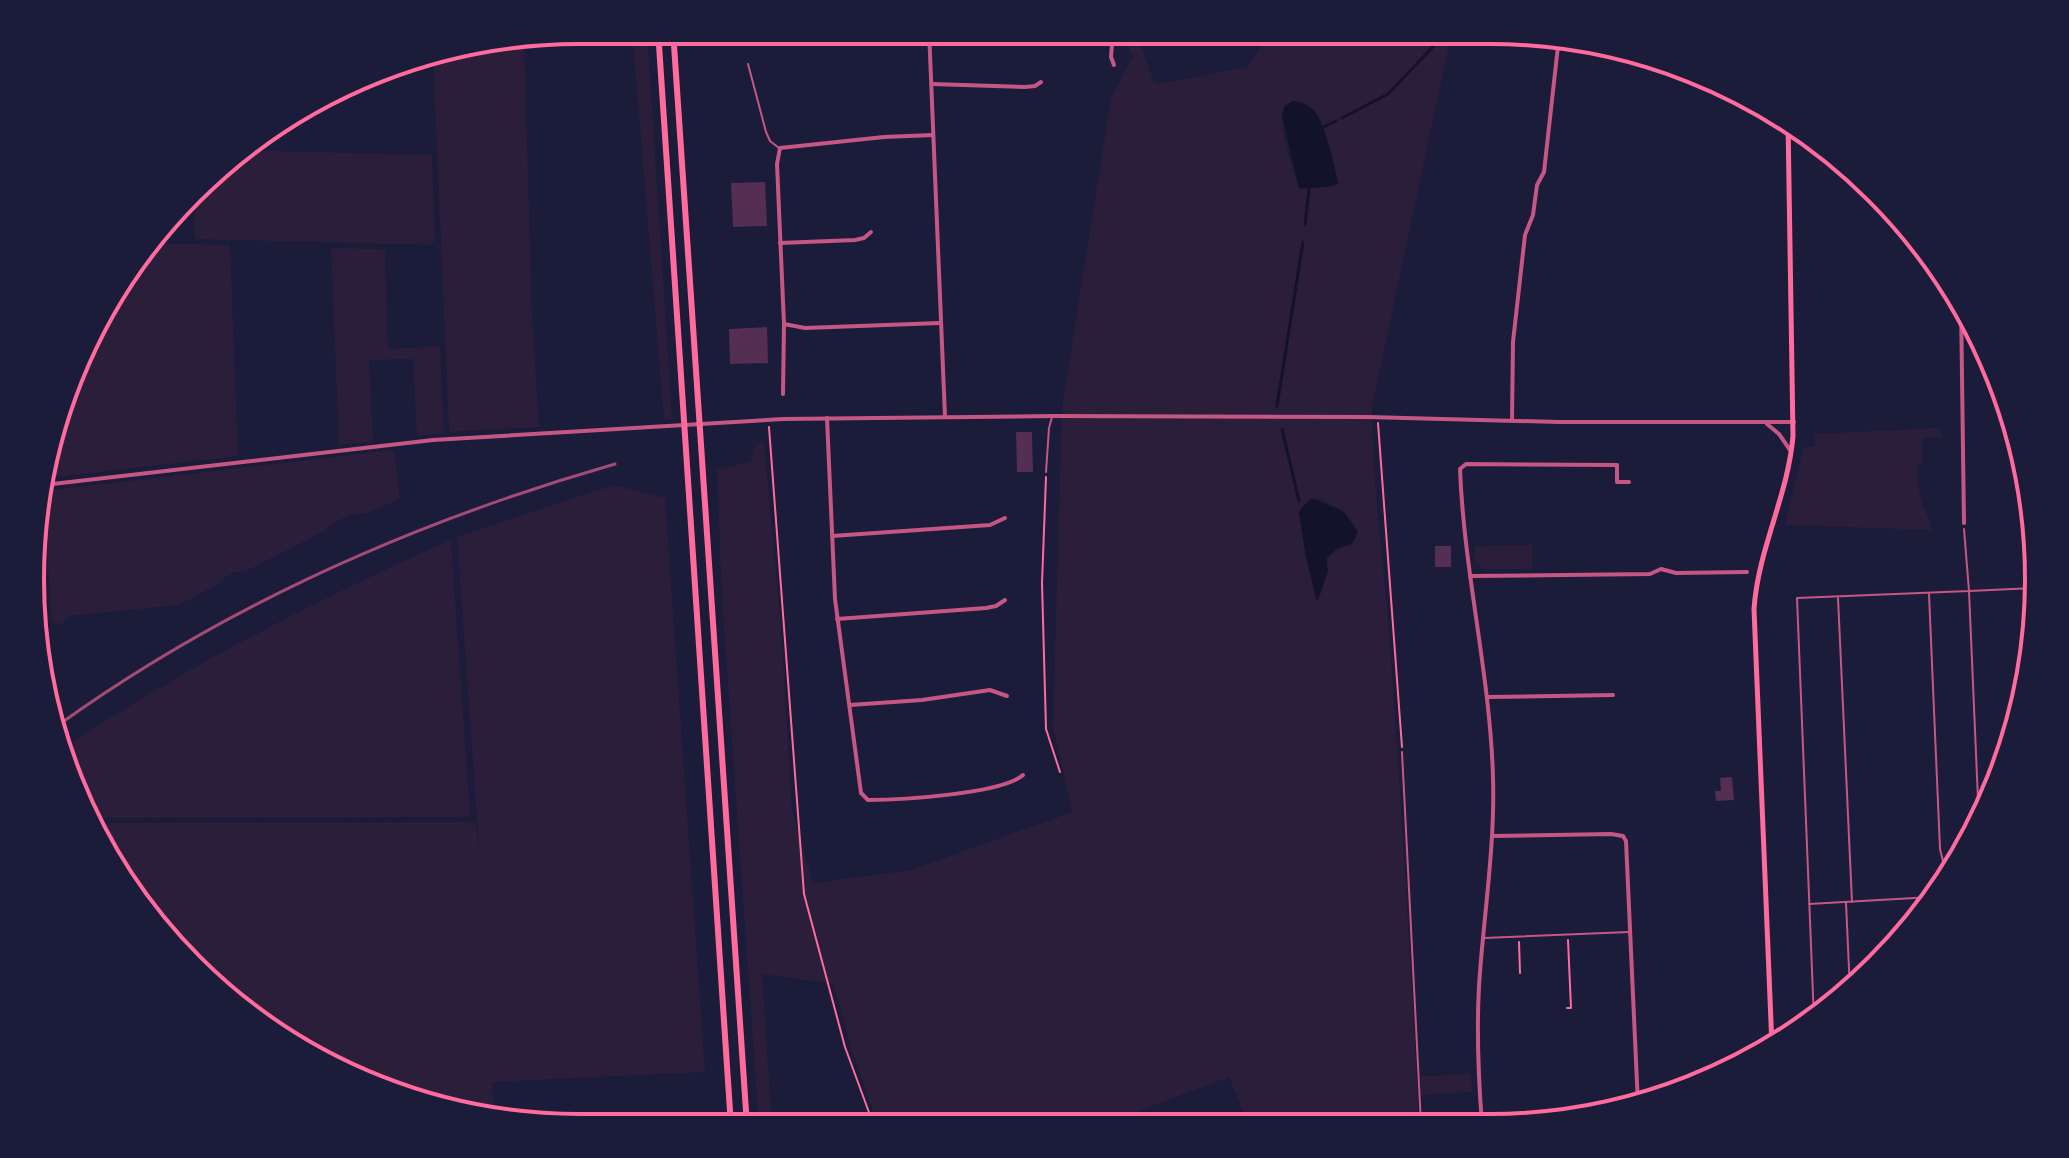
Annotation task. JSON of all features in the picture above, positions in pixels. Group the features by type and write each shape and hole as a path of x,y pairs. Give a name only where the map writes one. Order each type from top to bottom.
{"highway":[{"path":"659,44 730,1114"},
{"path":"674,44 746,1114"}],"main road":[{"path":"1771,1034 1754,609 1758,574 1792,453 1788,135"}],"street":[{"path":"930,44 945,417"},
{"path":"1112,44 1114,65"},
{"path":"1512,421 1513,342 1525,235 1533,215 1537,185 1544,172 1558,49"},
{"path":"932,84 1025,87 1041,82"},
{"path":"783,394 784,324 777,164 780,148 933,135"},
{"path":"780,243 855,240 871,232"},
{"path":"784,324 805,328 940,323"},
{"path":"1961,327 1964,526"},
{"path":"53,484 433,440 768,420 1052,416 1794,422"},
{"path":"827,418 837,619 861,793 868,800 954,793 1011,783 1023,775"},
{"path":"1765,423 1779,434 1792,453"},
{"path":"1482,1114 1478,1023 1492,836 1493,777 1488,697 1462,513 1460,469 1466,464 1617,465 1617,482 1629,482"},
{"path":"832,536 990,525 1005,518"},
{"path":"1470,576 1650,574 1661,569 1676,573 1747,572"},
{"path":"837,619 986,608 1005,600"},
{"path":"850,705 990,690 1007,696"},
{"path":"1488,697 1613,695"},
{"path":"1492,836 1623,836 1627,847 1637,1093"}],"lane":[{"path":"748,64 766,132 770,141 780,148"},
{"path":"1046,472 1052,416"},
{"path":"1964,526 1978,798"},
{"path":"1813,1005 1797,598 2025,589"},
{"path":"1929,593 1940,849 1943,862"},
{"path":"1838,596 1852,902"},
{"path":"1402,752 1420,1114"},
{"path":"1808,904 1919,898"},
{"path":"1846,902 1849,975"},
{"path":"1483,938 1630,932"}],"path":[{"path":"1378,418 1402,752"},
{"path":"768,420 804,894 845,1047 870,1114"},
{"path":"1046,472 1042,583 1046,729 1060,772"},
{"path":"1567,1008 1571,1008 1568,935"},
{"path":"1519,937 1520,973"}],"shaded area":[{"path":"633,44 648,44 672,419 664,419"},
{"path":"1127,44 1140,44 1154,83 1159,84 1247,67 1262,44 1449,44 1372,406 1376,495 1398,763 1418,1114 1244,1114 1229,1077 1130,1114 874,1114 849,1042 834,984 762,974 771,1114 758,1114 722,599 717,470 751,461 755,444 764,442 781,627 792,810 813,883 911,870 1072,812 1053,725 1062,407 1111,99 1133,56","holes":["1287,102 1323,127 1336,175 1333,186 1299,188 1284,132","1318,499 1339,508 1355,528 1347,546 1329,558 1322,593 1315,596 1299,513"]},
{"path":"524,47 532,314 539,427 449,432 433,64 475,54"},
{"path":"1293,101 1308,106 1318,117 1338,184 1299,188 1282,115 1284,107"},
{"path":"259,151 432,155 435,240 431,245 195,239 193,209"},
{"path":"163,243 230,245 238,456 54,477 72,407 99,342 134,282"},
{"path":"331,248 385,249 388,349 440,346 444,433 417,436 413,359 369,360 373,441 339,445"},
{"path":"1938,428 1943,437 1922,438 1922,464 1918,465 1919,491 1932,530 1785,525 1804,447 1815,447 1814,434"},
{"path":"394,450 400,499 335,522 326,530 244,572 236,572 222,579 217,585 179,605 69,616 62,624 52,623 46,535 52,490"},
{"path":"614,485 665,498 705,1072 492,1082 493,1107 441,1096 374,1073 342,1059 282,1024 226,981 155,905 103,823 476,822 480,863 457,537"},
{"path":"1312,498 1344,512 1358,532 1352,544 1338,548 1326,558 1328,571 1317,602 1299,513"},
{"path":"451,540 470,814 466,817 100,818 70,744 156,690 350,586"},
{"path":"1532,545 1532,569 1484,569 1475,563 1475,546"},
{"path":"1471,1074 1472,1092 1421,1095 1421,1076"}],"building":[{"path":"765,182 767,226 733,227 731,183"},
{"path":"767,327 768,363 730,364 729,329"},
{"path":"1016,432 1032,432 1033,472 1017,472"},
{"path":"1435,546 1451,546 1451,567 1435,567"},
{"path":"1732,777 1734,800 1716,801 1715,791 1721,791 1720,778"}],"waterway":[{"path":"1342,118 1388,94 1436,44"},
{"path":"1323,127 1336,121"},
{"path":"1305,224 1309,190"},
{"path":"1277,406 1303,242"},
{"path":"1282,429 1299,501"}],"railway":[{"path":"63,722 187,642 325,571 468,512 615,464"}]}
